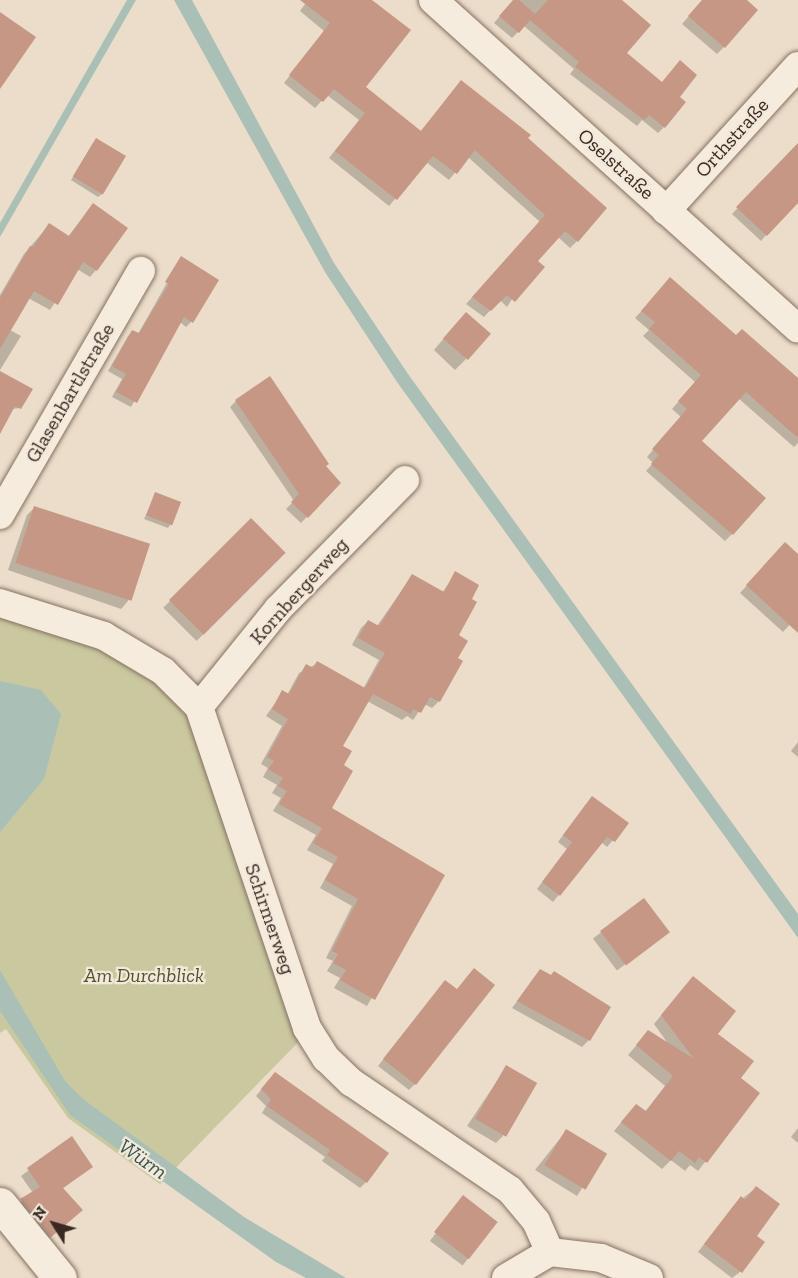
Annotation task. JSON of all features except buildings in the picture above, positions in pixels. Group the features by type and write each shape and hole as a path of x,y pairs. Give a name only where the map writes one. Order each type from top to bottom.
{"main road":[{"path":"0,1204 60,1278"}],"street":[{"name":"Oselstraße","path":"433,0 798,329"},
{"name":"Orthstraße","path":"666,211 798,66"},
{"name":"Glasenbartlstraße","path":"0,515 141,271"},
{"name":"Kornbergerweg","path":"199,707 278,609 405,480"},
{"name":"Schirmerweg","path":"0,603 104,636 163,671 199,707 307,1028 326,1058 351,1082 510,1190 537,1221 550,1252"},
{"path":"506,1278 550,1252 601,1258 624,1264 649,1278"}],"green space":[{"name":"Am Durchblick","path":"0,596 112,633 202,709 314,1026 160,1184 68,1118 6,1029 0,1033"}],"water":[{"path":"127,0 136,0 0,237 0,223"},
{"path":"174,0 192,0 334,263 408,374 798,914 798,938 397,382 325,272"},
{"path":"0,681 41,690 61,714 44,779 0,832"},
{"name":"Würm","path":"0,970 65,1081 83,1099 244,1217 346,1278 306,1278 276,1262 70,1115 0,1011"}]}
